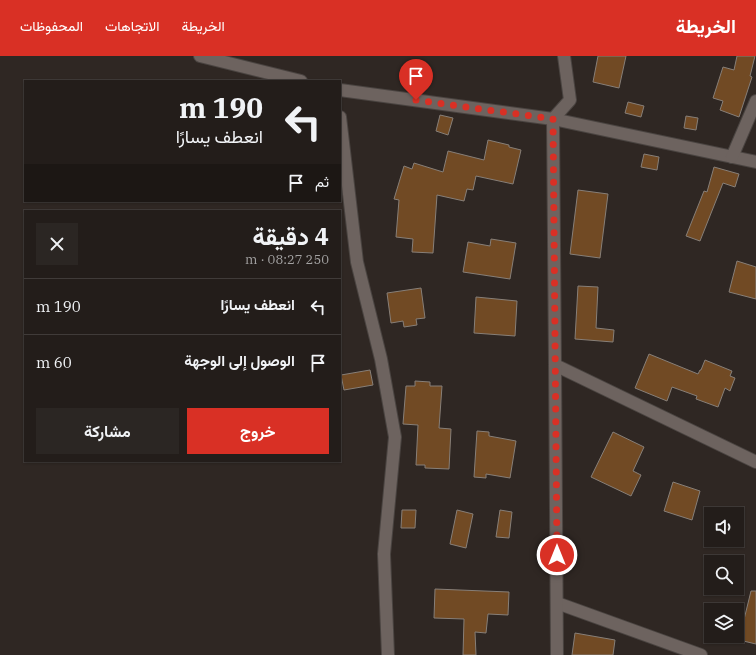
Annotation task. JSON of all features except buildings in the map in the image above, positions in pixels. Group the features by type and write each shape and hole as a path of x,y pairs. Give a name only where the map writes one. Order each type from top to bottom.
{"street":[{"path":"200,56 297,80"},
{"path":"557,655 553,119 570,100 564,56"},
{"path":"341,90 553,119 756,162"},
{"path":"732,157 756,101"},
{"path":"341,125 358,262 381,359 395,437 384,554 388,655"},
{"path":"555,365 756,462"},
{"path":"557,603 701,655"}],"route":[{"path":"416,100 553,119 557,555"}]}
